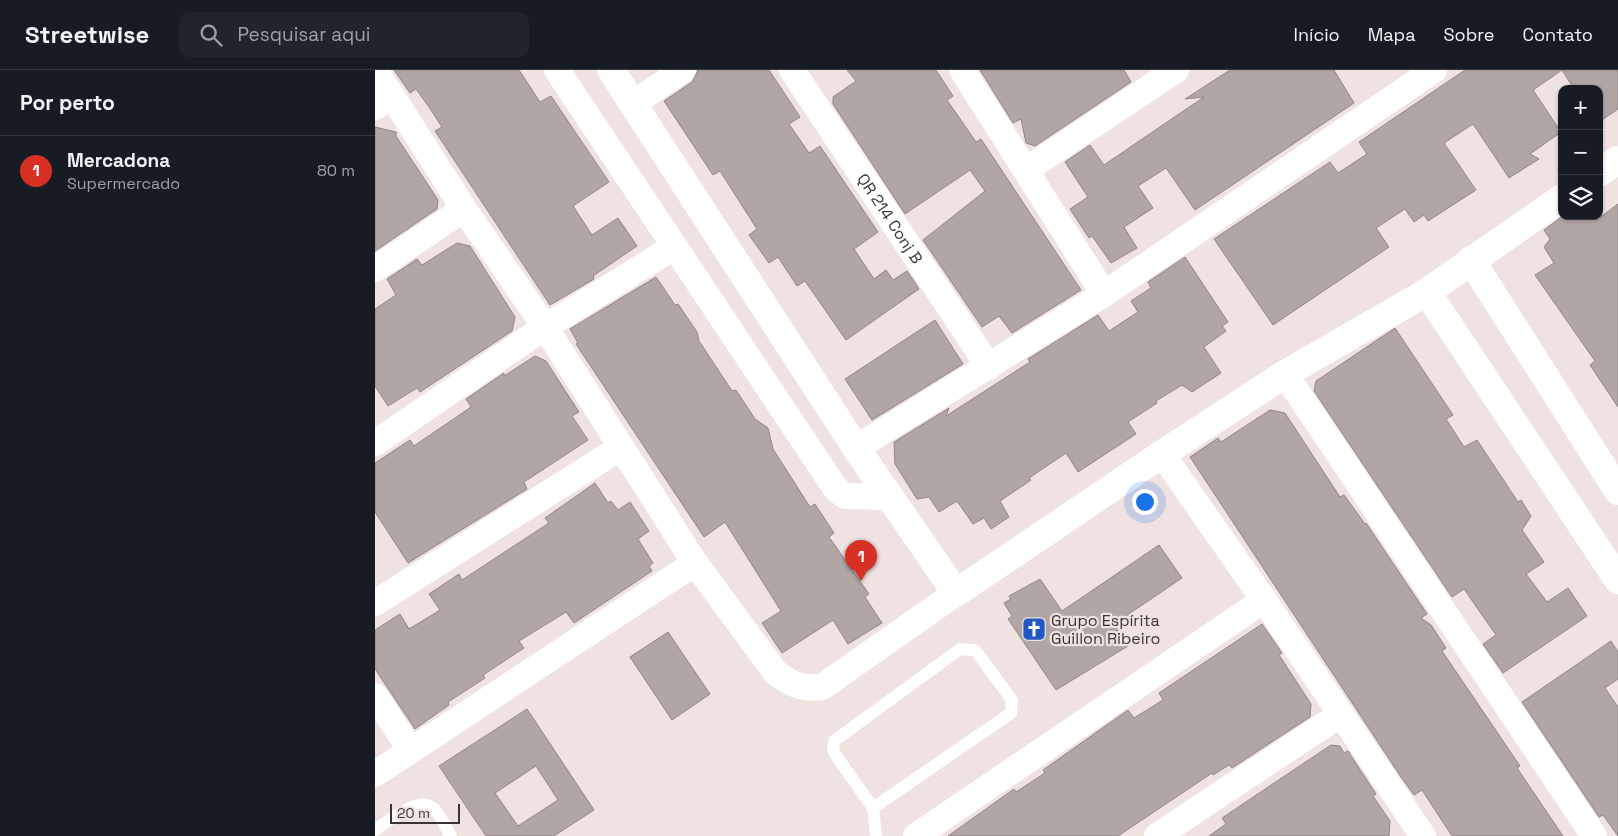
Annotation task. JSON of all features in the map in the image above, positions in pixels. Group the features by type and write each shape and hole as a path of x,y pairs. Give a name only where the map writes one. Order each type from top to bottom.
{"street":[{"path":"375,70 383,101 464,209 545,327 620,448 695,563 776,673 789,683 804,689 822,687 956,593 1161,454 1285,374 1427,292 1558,201"},
{"path":"557,70 836,489 845,496 889,497"},
{"path":"611,70 635,103 889,497 956,593"},
{"path":"635,103 683,70"},
{"name":"QR 214 Conj B","path":"792,70 989,367"},
{"path":"963,70 1104,294"},
{"path":"1026,170 1176,70"},
{"path":"857,448 1104,294 1435,70"},
{"path":"375,269 464,209"},
{"path":"375,443 545,327 674,247"},
{"path":"1471,260 1618,491"},
{"path":"1427,292 1618,580"},
{"path":"1285,374 1593,836"},
{"path":"375,603 620,448"},
{"path":"1161,454 1264,600 1341,714 1416,834"},
{"path":"375,774 410,749 695,563"},
{"path":"916,836 1264,600"},
{"path":"375,696 410,749"},
{"path":"1157,836 1341,714"}],"lane":[{"path":"873,808 1011,713 1012,700 975,650 960,649 834,742 835,754 873,808 876,836"},
{"path":"375,830 412,806 423,804 433,808 451,836"}],"building":[{"path":"394,70 519,70 540,102 551,96 609,182 573,206 592,235 618,218 637,246 593,276 594,279 550,305 435,131 442,127 429,107 416,89 410,93"},
{"path":"698,70 769,70 800,117 789,124 809,153 820,146 878,232 854,249 874,279 886,270 893,280 907,271 919,289 846,340 805,281 797,286 778,257 769,263 749,235 757,229 720,171 713,175 664,101 692,82"},
{"path":"847,70 936,70 953,96 947,100 976,142 981,139 1081,290 1012,333 999,316 982,327 923,240 985,191 970,170 905,214 833,104 833,97 856,81"},
{"path":"980,70 1124,70 1131,82 1035,146 1026,143 1021,119 1013,123"},
{"path":"1230,70 1334,70 1354,103 1195,210 1166,168 1138,186 1153,208 1124,227 1137,248 1111,263 1092,236 1089,238 1070,209 1088,197 1065,162 1090,145 1104,165 1204,97 1185,99"},
{"path":"1465,70 1562,70 1533,90 1558,128 1558,134 1530,154 1539,159 1509,178 1473,124 1444,143 1476,190 1428,221 1424,215 1414,222 1405,209 1376,228 1389,247 1273,325 1214,239 1330,162 1338,173 1367,154 1359,142"},
{"path":"1562,70 1618,70 1618,109 1603,119 1603,85 1571,85"},
{"path":"375,127 396,132 396,136 438,200 437,209 375,251"},
{"path":"1618,204 1618,407 1590,365 1595,361 1535,275 1554,263 1544,247 1550,239 1544,230 1558,220 1603,220 1603,215"},
{"path":"457,243 470,246 515,317 512,331 420,392 417,388 388,406 375,386 375,309 396,295 387,279 417,259 422,265"},
{"path":"1185,257 1228,322 1222,326 1226,331 1204,347 1221,373 1192,392 1182,385 1156,401 1157,403 1128,422 1136,434 1078,472 1066,453 1029,478 1031,480 1000,501 1009,517 991,529 984,518 973,524 957,501 939,512 929,497 917,499 895,464 894,442 949,408 946,416 1030,362 1028,359 1098,315 1109,331 1138,312 1131,301 1151,288 1148,282"},
{"path":"656,277 675,305 678,304 697,332 699,341 732,391 736,390 755,419 768,428 773,449 810,507 815,504 834,533 829,537 869,594 865,597 882,623 848,644 833,620 782,653 762,623 781,611 725,522 704,537 576,344 578,343 570,329"},
{"path":"935,320 963,364 872,420 845,379"},
{"path":"1395,328 1453,415 1446,419 1464,447 1477,440 1518,502 1521,500 1531,516 1522,530 1544,562 1526,574 1547,602 1568,588 1587,616 1503,673 1483,644 1496,635 1464,589 1452,597 1314,391 1316,381"},
{"path":"535,356 546,361 579,412 572,416 588,440 524,482 527,489 408,563 375,512 375,463 410,440 414,446 471,407 466,399 504,373 504,376"},
{"path":"1270,410 1285,413 1340,497 1344,495 1366,523 1427,614 1421,618 1431,625 1446,648 1442,651 1520,766 1517,768 1563,836 1452,836 1422,790 1414,795 1401,777 1190,457 1218,438 1221,442"},
{"path":"595,483 608,503 611,501 618,510 630,502 649,531 638,539 653,563 649,566 652,571 574,623 566,612 519,641 524,648 483,675 485,678 448,702 449,705 415,729 375,669 375,630 400,614 409,629 440,610 429,594 459,574 462,580 549,523 545,518"},
{"path":"1159,545 1182,578 1114,624 1128,646 1056,690 1008,619 1012,616 1004,603 1011,599 1009,596 1040,579 1062,611"},
{"path":"1262,624 1282,653 1279,655 1311,704 1310,717 1232,768 1229,765 1213,775 1212,773 1118,836 948,836 1014,789 1016,792 1045,773 1043,770 1128,710 1134,718 1163,700 1159,693"},
{"path":"668,632 710,694 672,720 630,657"},
{"path":"1611,641 1618,652 1618,679 1605,688 1618,707 1618,836 1603,815 1599,817 1522,702"},
{"path":"527,709 594,810 554,836 486,836 439,766","holes":["536,766 558,800 518,826 495,793"]},
{"path":"1331,745 1340,746 1344,753 1348,751 1376,794 1373,796 1390,821 1389,836 1209,836 1226,824 1222,818"}],"place":[{"name":"Mercadona","path":"861,581"},
{"name":"Grupo Espírita Guillon Ribeiro","path":"1034,629"}]}
